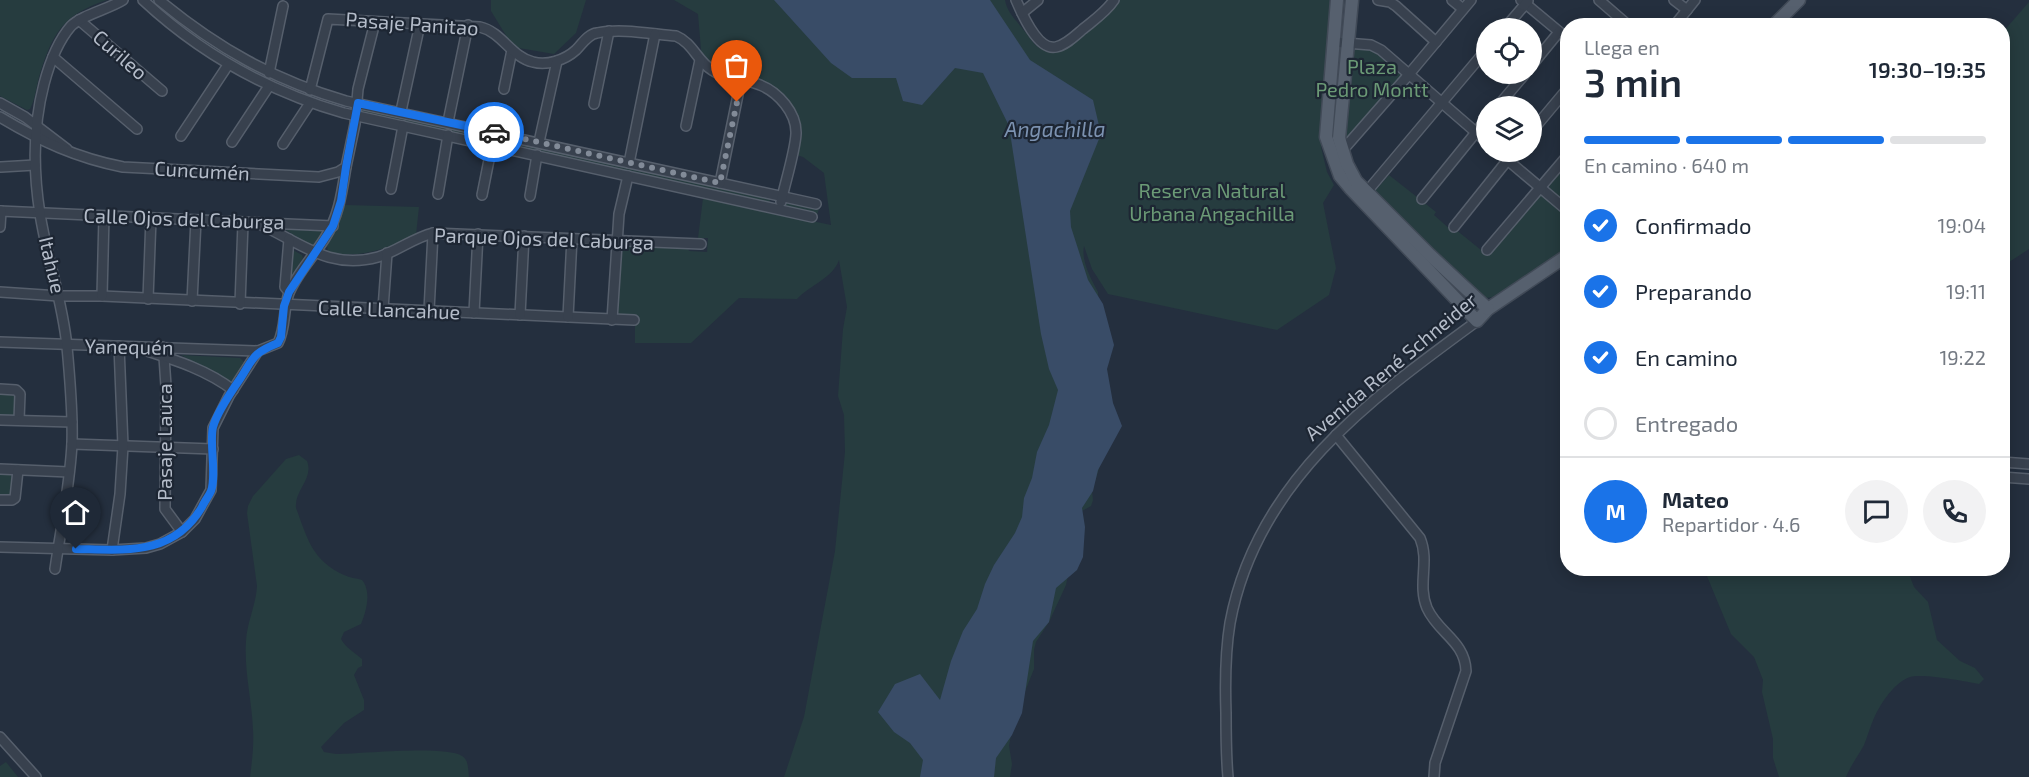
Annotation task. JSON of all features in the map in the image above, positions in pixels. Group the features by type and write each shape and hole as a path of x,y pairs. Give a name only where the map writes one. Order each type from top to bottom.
{"main road":[{"path":"1337,0 1326,137 1340,176 1488,309"},
{"path":"1352,0 1340,138 1342,151 1363,195 1477,321"},
{"path":"1781,18 1799,0"},
{"name":"Avenida René Schneider","path":"1477,321 1488,309 1560,260"}],"street":[{"name":"Itahue","path":"55,569 69,472 72,422 67,346 59,296 40,214 34,137 42,92 53,57 68,31 79,20 123,0"},
{"path":"143,0 191,39 228,65 269,86 310,103 403,126 813,217"},
{"path":"159,0 192,27 232,52 269,73 310,90 358,103 816,204"},
{"path":"1016,0 1042,44 1047,47 1057,47 1109,8 1114,0"},
{"path":"1022,13 1038,0"},
{"path":"1378,0 1390,2 1396,6 1436,42"},
{"path":"1452,0 1463,9"},
{"path":"1342,151 1471,0"},
{"path":"1599,0 1620,18"},
{"path":"1674,0 1687,10"},
{"path":"1680,18 1695,0"},
{"path":"1512,18 1525,1 1559,32 1542,53"},
{"path":"269,73 284,6"},
{"name":"Pasaje Panitao","path":"310,90 328,18 468,25 487,28 523,59 543,63 557,61"},
{"name":"Curileo","path":"79,20 162,90"},
{"path":"0,547 112,550 146,548 160,544 182,532 195,519 212,490 213,428 233,390 258,351 278,343 281,337 284,306 289,292 333,226 341,201 342,169 356,115 358,89 375,22"},
{"path":"401,111 420,24"},
{"path":"447,122 468,25"},
{"path":"539,142 557,61 573,53 593,33 609,31 676,36 685,40 700,60 712,71 757,83 779,97 793,118 796,134 779,210"},
{"path":"594,105 609,31"},
{"path":"629,163 655,34"},
{"path":"1333,42 1371,45 1381,50 1476,133 1422,199"},
{"path":"504,89 512,50"},
{"path":"53,57 137,129"},
{"path":"686,126 700,60"},
{"path":"1363,195 1476,62"},
{"path":"181,136 228,65"},
{"path":"720,183 741,80"},
{"path":"1506,96 1517,84"},
{"path":"232,142 269,86"},
{"path":"1542,119 1560,98"},
{"name":"Cuncumén","path":"0,103 36,124 69,151"},
{"path":"283,144 310,103"},
{"name":"Cuncumén","path":"0,117 52,146 93,161 123,167 320,177 342,169"},
{"path":"391,189 403,126"},
{"path":"438,194 448,135"},
{"path":"482,195 492,145"},
{"path":"530,196 537,155"},
{"path":"1454,226 1505,162"},
{"path":"1517,162 1541,188 1560,203"},
{"path":"1,167 35,165"},
{"path":"1487,250 1560,165"},
{"path":"612,320 619,214 628,176"},
{"path":"0,211 0,227"},
{"name":"Calle Ojos del Caburga","path":"0,211 333,226"},
{"path":"102,297 104,216"},
{"path":"148,299 151,218"},
{"path":"192,301 196,220"},
{"path":"240,304 243,223"},
{"name":"Parque Ojos del Caburga","path":"257,223 314,253 343,260 365,259 387,253 413,239 433,233 701,244"},
{"path":"429,311 433,233"},
{"path":"474,313 478,234"},
{"path":"520,315 524,236"},
{"path":"568,317 572,238"},
{"path":"288,240 285,286 289,292"},
{"path":"382,309 387,253"},
{"name":"Calle Llancahue","path":"0,292 634,320"},
{"name":"Avenida René Schneider","path":"1228,777 1226,662 1230,622 1240,584 1263,529 1283,495 1336,435 1412,370 1477,321"},
{"name":"Yanequén","path":"0,342 67,346 134,346 163,352 258,351"},
{"path":"112,550 120,494 123,446 119,346"},
{"path":"163,352 200,370 233,390"},
{"name":"Pasaje Lauca","path":"163,352 165,509 182,532"},
{"path":"0,389 16,390 20,394 19,420"},
{"path":"0,420 72,422"},
{"path":"1336,435 1420,538 1425,558 1422,577 1425,601 1430,614 1461,650 1466,662 1466,671 1435,763 1434,777"},
{"path":"72,444 213,448"},
{"path":"2010,463 2029,464"},
{"path":"0,469 69,472"},
{"path":"0,500 15,498 18,470"},
{"path":"2010,478 2029,479"},
{"path":"0,737 36,777"}],"green space":[{"path":"0,0 107,0 79,12 61,28 49,49 33,102 27,110 0,96"},
{"path":"491,0 586,0 576,33 554,54 513,47 491,11"},
{"name":"Reserva Natural Urbana Angachilla","path":"674,0 1005,0 1012,15 1039,48 1056,51 1113,0 1331,0 1327,105 1321,147 1327,172 1334,185 1323,203 1336,268 1329,295 1277,330 1108,294 1092,269 1084,246 1085,264 1098,292 1102,459 1092,491 1091,506 1082,511 1066,585 1049,622 1036,642 1034,669 1014,719 1009,746 1012,764 1010,777 784,777 804,717 835,551 845,452 844,415 838,396 847,307 839,260 827,277 797,299 739,298 691,343 635,343 635,317 621,316 617,311 623,245 688,247 689,251 707,252 708,238 698,238 703,198 831,225 824,173 803,157 791,153 794,135 790,115 766,87 723,75 702,61 698,14"},
{"path":"2029,2 2029,249 2010,261 2010,24"},
{"name":"Plaza Pedro Montt","path":"1356,47 1373,50 1405,76 1344,143 1351,51"},
{"path":"362,107 770,199 769,204 364,113 361,111"},
{"path":"1560,173 1560,200 1550,191 1549,186"},
{"path":"1389,175 1436,212 1434,215 1452,231 1455,229 1486,254 1539,196 1544,196 1560,209 1560,254 1493,297 1486,298 1374,192"},
{"path":"787,203 819,209 817,215 786,208 784,207"},
{"path":"345,205 419,207 416,235 373,251 351,254 328,252 327,245"},
{"path":"281,227 324,230 311,246"},
{"path":"291,249 303,258 289,282"},
{"path":"181,355 240,358 245,363 233,381 228,381"},
{"path":"0,391 14,392 18,396 16,417 0,416"},
{"path":"299,455 307,461 308,473 298,496 296,508 312,548 333,569 348,577 362,580 367,590 366,608 361,624 344,632 341,639 362,659 362,666 354,675 364,700 364,710 344,723 321,747 324,752 336,754 421,751 453,753 466,760 469,777 250,777 253,736 246,641 257,586 248,506 253,496 286,459"},
{"path":"0,473 13,473 12,497 0,497"},
{"path":"1707,576 1910,576 1914,587 1928,602 1937,640 1960,661 1975,668 1984,679 1979,684 1954,679 1910,677 1898,684 1882,703 1864,745 1846,777 1779,777 1773,758 1773,739 1762,692 1763,680 1754,657 1731,634"},
{"path":"6,762 18,777 0,777 0,766"}],"water":[{"name":"Angachilla","path":"774,0 990,0 1030,60 1093,100 1101,134 1070,211 1071,227 1088,280 1103,304 1114,345 1107,369 1113,403 1122,426 1098,470 1093,491 1082,508 1085,527 1083,557 1077,570 1056,588 1049,622 1033,641 1022,713 1012,735 996,758 994,777 920,777 923,760 910,743 894,732 878,712 895,684 920,674 940,700 951,661 963,631 977,609 994,565 1015,533 1022,517 1024,498 1032,478 1037,452 1049,425 1058,390 1049,369 1041,334 1009,126 983,73 955,68 922,105 903,101 896,78 852,78 831,63"}],"way so far":[{"path":"494,132 720,183 737,102"}],"route":[{"path":"76,549 146,548 171,539 195,519 212,490 213,428 229,396 258,351 278,343 281,337 284,306 289,292 333,226 341,201 358,103 494,132"}]}
